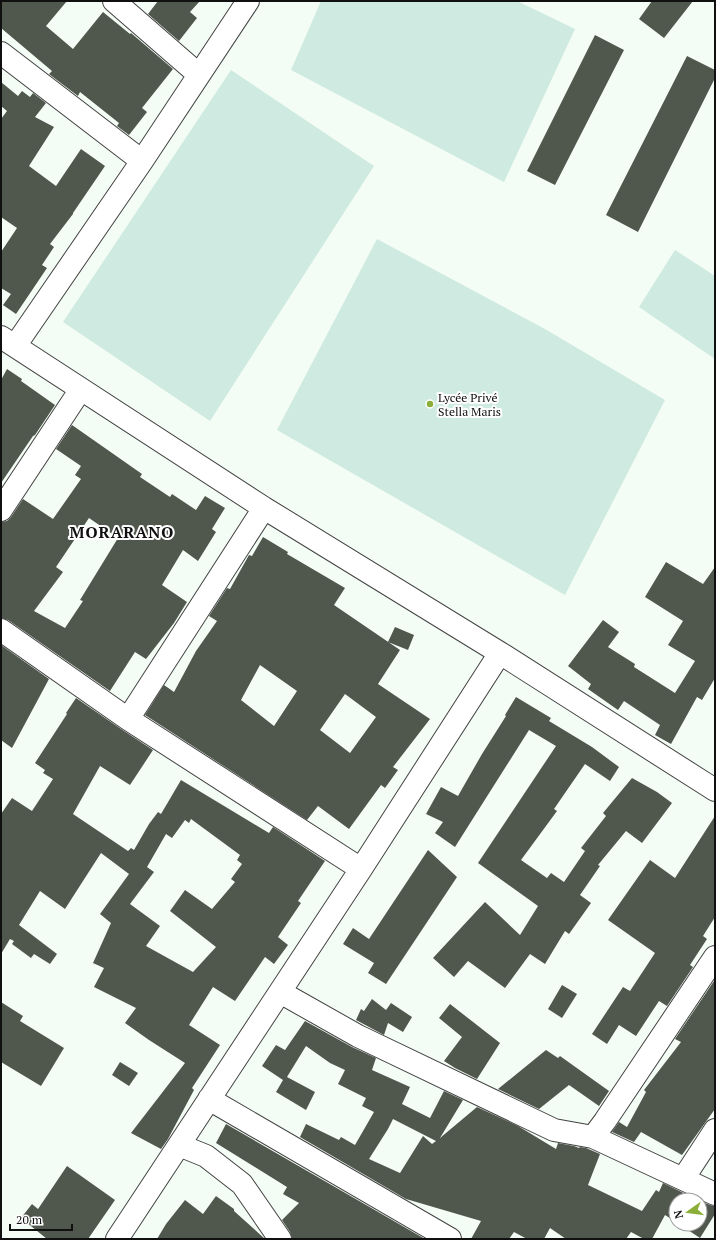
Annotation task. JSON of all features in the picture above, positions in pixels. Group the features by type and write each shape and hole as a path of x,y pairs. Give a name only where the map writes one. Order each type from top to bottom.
{"street":[{"path":"114,1 198,74"},
{"path":"248,1 198,74 142,161 8,341 264,508 500,653 715,790"},
{"path":"1,53 142,161"},
{"path":"1,510 80,389"},
{"path":"128,718 264,508"},
{"path":"1,630 128,718 361,869"},
{"path":"117,1239 361,869 500,653"},
{"path":"593,1137 606,1121 715,957"},
{"path":"280,992 358,1036 554,1130 593,1137 715,1194"},
{"path":"209,1099 450,1239"},
{"path":"683,1179 715,1130"},
{"path":"180,1145 206,1156 242,1184 280,1239"}],"shaded area":[{"path":"321,1 517,1 575,29 504,182 291,70"},
{"path":"231,70 374,166 210,421 63,322"},
{"path":"377,239 545,329 665,400 565,595 277,430"},
{"path":"675,250 715,276 715,359 639,307"}],"building":[{"path":"1,1 67,1 46,26 73,49 103,12 130,34 131,33 173,69 142,108 147,112 129,135 117,126 119,123 80,92 78,96 49,74 52,71 1,28"},
{"path":"158,1 200,1 190,12 197,18 179,41 148,14"},
{"path":"652,1 693,1 664,38 639,19"},
{"path":"595,35 624,50 555,185 527,171"},
{"path":"687,56 715,70 715,78 638,232 606,215"},
{"path":"1,82 18,96 22,91 30,97 33,93 46,103 35,117 54,127 29,166 56,186 81,149 105,166 73,214 50,244 54,247 42,265 47,268 16,314 3,305 11,294 1,288 1,252 17,228 1,217 1,119 7,111 1,106"},
{"path":"7,369 55,405 1,483 1,380"},
{"path":"72,425 142,474 140,477 170,497 172,494 196,510 205,496 225,508 212,529 216,532 198,561 183,550 162,585 187,602 174,623 146,659 135,652 110,691 8,620 1,618 1,522 7,521 11,517 23,499 53,519 81,479 75,475 81,466 56,449","holes":["89,518 118,538 80,600 83,601 65,628 34,611 63,572 56,567"]},
{"path":"263,537 288,552 287,554 345,588 334,605 400,650 378,684 430,719 393,767 398,770 385,788 381,785 349,829 318,806 307,820 145,715 164,685 174,692 196,651 217,621 209,616 227,588 230,589 249,555 252,556","holes":["260,665 297,691 274,726 241,700","345,694 376,717 350,753 320,730"]},
{"path":"666,562 703,584 715,567 715,678 702,700 697,697 671,744 655,735 660,725 624,701 618,710 588,689 591,684 568,666 603,620 619,632 608,647 635,664 634,667 675,693 695,661 668,645 683,621 645,597"},
{"path":"395,627 414,635 408,650 388,642"},
{"path":"1,645 49,679 12,748 1,740"},
{"path":"516,697 551,718 549,721 592,747 619,767 610,781 585,764 554,809 557,811 521,860 547,878 551,873 564,882 585,851 581,848 606,816 603,813 632,778 657,792 672,803 642,843 626,831 598,865 600,866 580,895 591,903 569,934 565,931 545,964 530,954 505,988 468,961 454,977 433,958 485,902 520,935 538,906 478,863 556,746 529,730 455,847 435,833 443,822 426,814 441,787 458,796"},
{"path":"76,698 153,750 130,785 100,766 73,814 128,851 131,848 134,850 149,824 158,812 161,814 181,780 269,833 273,827 325,861 298,901 301,903 278,937 288,945 274,964 265,957 235,1001 213,987 189,1025 220,1045 192,1088 194,1090 168,1139 161,1149 131,1133 185,1063 125,1023 136,1008 94,987 104,968 93,963 111,923 100,914 129,874 101,853 65,909 40,891 19,925 57,954 50,964 34,954 31,958 12,944 14,941 10,939 1,954 1,814 12,798 32,811 53,779 43,773 45,770 35,763 67,714 66,713","holes":["191,819 240,855 237,860 242,864 231,879 235,882 212,909 185,890 170,911 216,947 193,972 146,946 160,926 130,904 154,872 147,867 166,834 172,838 185,820 189,823"]},
{"path":"715,816 715,917 703,936 707,939 690,965 693,967 667,1006 659,1001 636,1036 619,1025 607,1044 592,1034 623,987 630,991 655,953 608,920 650,860 675,878"},
{"path":"428,850 457,877 386,984 368,973 374,963 343,944 353,928 369,939"},
{"path":"714,981 715,1109 682,1155 641,1132 634,1142 612,1132 619,1122 627,1127 646,1092 644,1090 681,1042 675,1039"},
{"path":"562,985 577,994 562,1018 548,1009"},
{"path":"372,999 386,1010 391,1003 412,1017 403,1032 388,1023 384,1035 356,1020 361,1009 364,1011"},
{"path":"1,1002 23,1016 20,1021 64,1048 41,1086 1,1062"},
{"path":"450,1004 500,1043 477,1079 444,1061 462,1037 439,1018"},
{"path":"305,1021 352,1047 376,1058 372,1070 410,1087 402,1104 430,1118 444,1091 463,1100 440,1138 477,1107 518,1126 556,1149 558,1143 579,1148 586,1148 600,1154 588,1185 642,1211 656,1190 659,1192 663,1183 682,1192 668,1192 668,1217 665,1215 652,1239 644,1239 631,1232 626,1239 566,1239 550,1228 544,1239 527,1239 514,1232 509,1239 471,1239 481,1221 406,1199 300,1137 306,1124 339,1140 341,1137 355,1145 374,1112 362,1106 366,1098 338,1084 345,1070 330,1063 306,1046 287,1077 315,1092 306,1110 276,1092 283,1080 262,1066 276,1045 285,1050","holes":["393,1119 436,1141 432,1144 423,1136 400,1173 369,1159"]},
{"path":"546,1050 558,1058 560,1056 609,1091 599,1106 569,1085 539,1109 498,1089"},
{"path":"120,1062 138,1073 129,1086 112,1075"},
{"path":"226,1124 425,1239 292,1239 290,1232 282,1220 299,1203 283,1194 287,1187 216,1143"},
{"path":"67,1166 115,1200 88,1239 47,1239 21,1218 32,1204 38,1209"},
{"path":"216,1196 234,1209 234,1211 265,1239 157,1239 166,1224 185,1200 203,1214"},
{"path":"708,1204 715,1206 715,1214 708,1225"},
{"path":"691,1232 704,1232 700,1238"}],"place":[{"name":"Lycée Privé Stella Maris","path":"430,404"}],"district":[{"name":"MORARANO","path":"122,532"}]}
